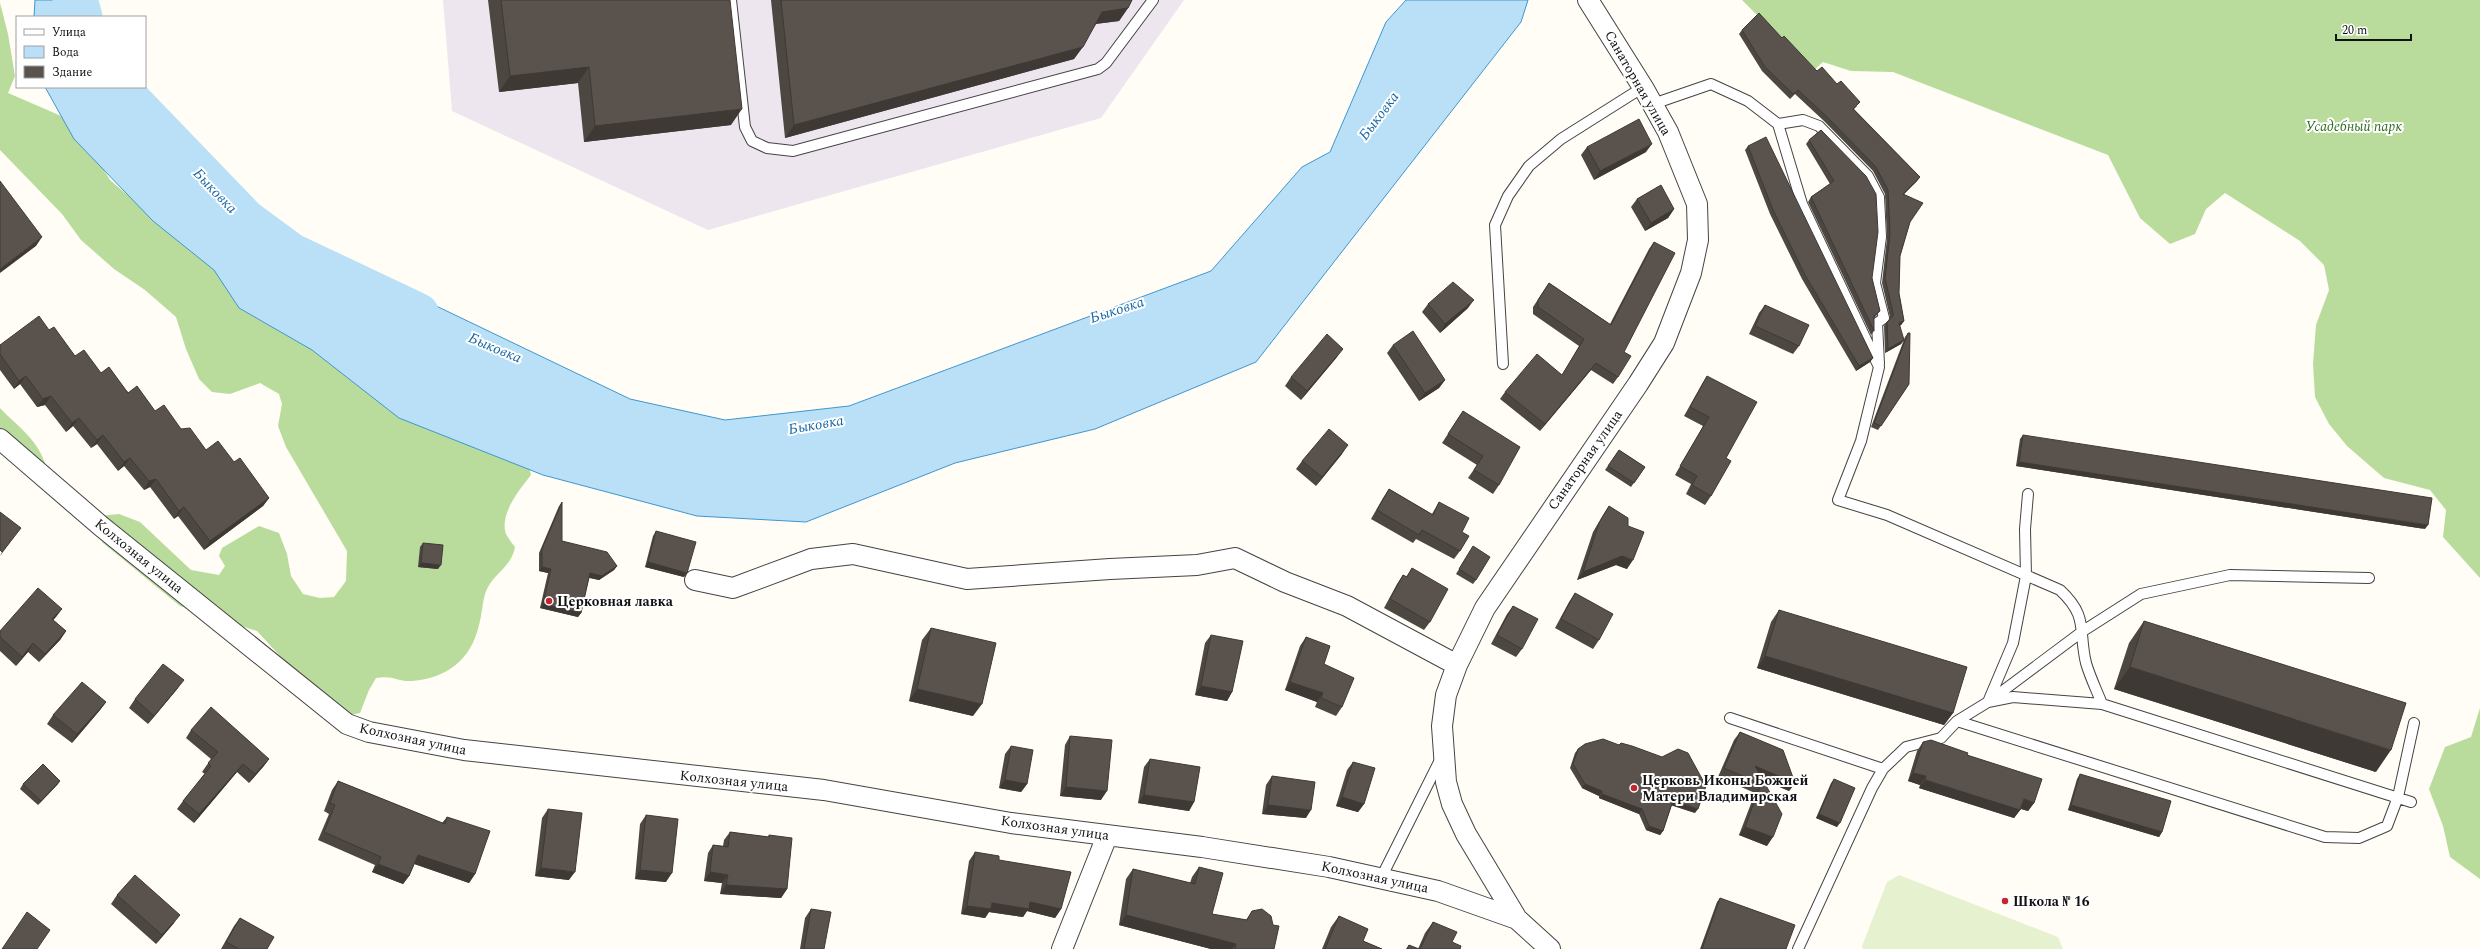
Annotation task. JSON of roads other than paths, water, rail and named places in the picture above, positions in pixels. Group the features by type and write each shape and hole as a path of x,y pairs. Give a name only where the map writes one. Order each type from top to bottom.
{"street":[{"name":"Санаторная улица","path":"1517,919 1466,834 1452,804 1446,782 1444,711 1457,665 1473,629 1497,587 1638,384 1660,348 1684,294 1698,240 1697,204 1677,154 1653,104 1588,0"},
{"name":"Колхозная улица","path":"0,439 102,526 347,724 369,732 464,750 824,790 1003,821 1107,836 1202,847 1329,867 1438,891 1517,919 1550,949"},
{"path":"695,580 733,588 812,559 853,554 967,579 1110,569 1197,566 1235,558 1285,582 1347,606 1457,665"},
{"path":"1062,949 1107,836"}],"lane":[{"path":"731,0 744,127 752,141 767,148 793,152 1098,69 1106,63 1153,0"},
{"path":"1653,104 1712,84 1748,101 1778,124 1802,204 1879,367"},
{"path":"1503,364 1495,225 1508,196 1529,166 1561,139 1637,92"},
{"path":"1778,124 1803,120 1820,126 1868,176 1879,198 1881,237 1875,283 1884,318 1877,323 1879,367 1861,442 1838,500 1887,515 2060,590 2074,603 2084,631 2086,662 2102,704"},
{"path":"1988,702 2013,643 2026,576 2025,529 2028,494"},
{"path":"1798,949 1872,788 1883,769 1906,746 1941,738 1957,721 1988,702 2084,631 2141,594 2230,575 2369,578"},
{"path":"1988,702 2013,697 2102,704 2411,802"},
{"path":"1730,718 1883,769"},
{"path":"1957,721 2325,837 2359,838 2387,826 2398,797 2414,723"},
{"path":"1381,878 1444,753"}],"water":[{"path":"35,0 64,0 71,16 34,16"},
{"path":"1406,0 1528,0 1521,22 1256,362 1095,429 955,463 806,522 697,516 543,475 399,418 312,350 239,308 214,270 153,221 74,139 46,88 102,88 106,97 263,260 317,281 430,303 630,399 725,420 849,406 1211,271 1302,167 1330,152 1386,22"}],"waterway":[{"name":"Быковка","path":"75,0 80,16"},
{"name":"Быковка","path":"116,88 245,222 290,255 417,315"}],"place":[{"name":"Церковная лавка","path":"549,601"},
{"name":"Церковь Иконы Божией Матери Владимирская","path":"1634,788"},
{"name":"Школа № 16","path":"2005,901"}],"park label":[{"name":"Усадебный парк","path":"2354,126"}]}
